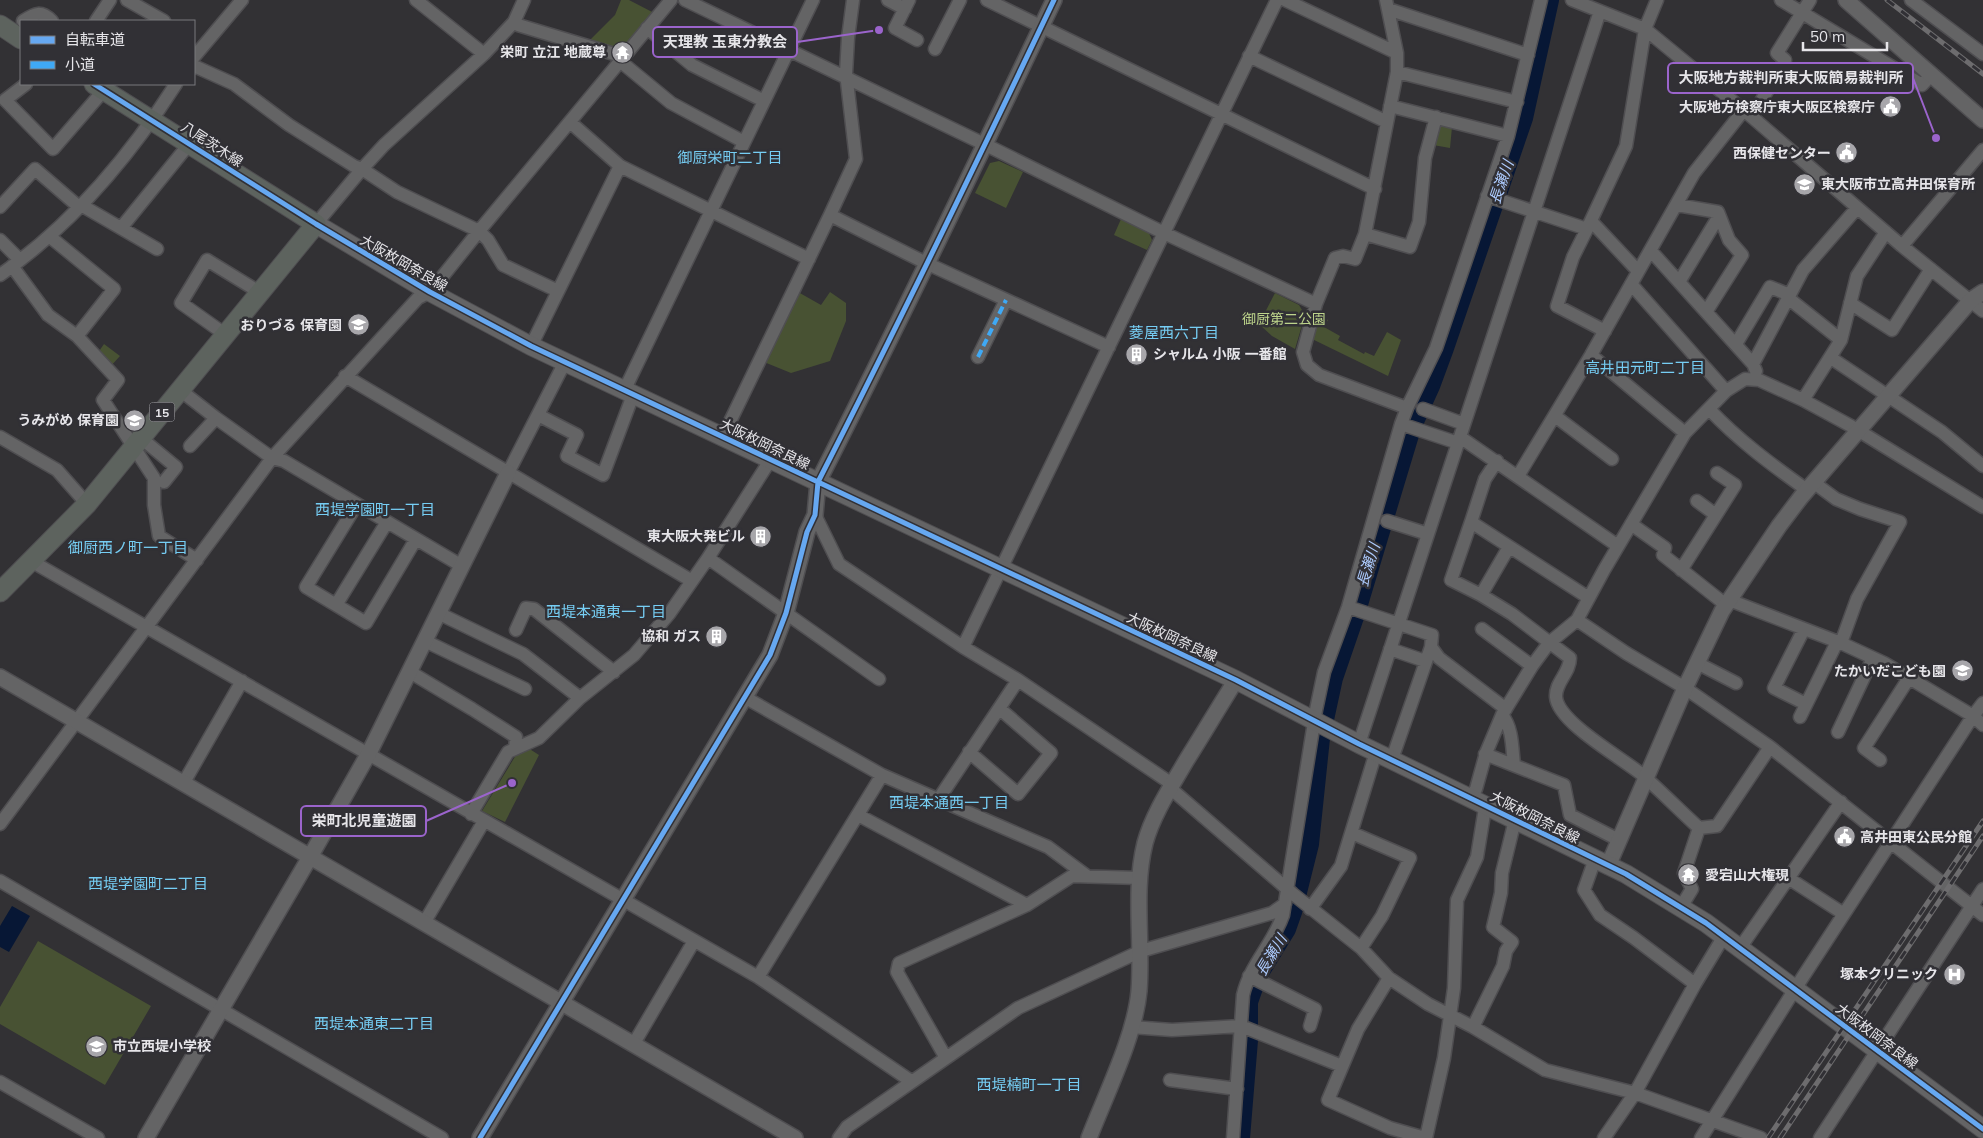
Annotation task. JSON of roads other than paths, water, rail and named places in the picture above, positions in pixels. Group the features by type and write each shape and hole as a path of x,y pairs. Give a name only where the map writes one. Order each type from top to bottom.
{"main road":[{"name":"八尾茨木線","path":"99,87 153,119 316,224"},
{"name":"大阪枚岡奈良線","path":"316,224 430,292 531,346 1000,570 1236,680 1359,744 1471,797 1602,863 1680,907 1724,936 1983,1129"},
{"name":"15","path":"0,592 87,504 316,224"}],"street":[{"path":"97,20 110,0"},
{"path":"127,0 162,20"},
{"path":"198,41 242,0"},
{"path":"416,0 484,54"},
{"path":"316,224 384,145 484,54 514,22 524,0"},
{"path":"0,824 272,458 418,298 430,292 479,230 671,0"},
{"path":"684,0 1164,233 1316,304"},
{"path":"538,415 577,435 567,456 603,475 628,393 711,210 813,0"},
{"path":"722,436 856,159 846,73 853,0"},
{"path":"888,0 907,4 895,28 917,40"},
{"path":"935,48 960,0"},
{"path":"987,0 1375,189"},
{"path":"480,1138 746,698 770,655 786,613 807,532 815,514 818,482 928,264 1054,0"},
{"path":"963,647 1277,0"},
{"path":"1285,0 1397,53"},
{"path":"1234,1138 1237,1089 1245,1028 1243,995 1254,979 1291,897 1314,721 1327,663 1348,607 1407,408 1436,348 1486,196 1508,136 1541,0"},
{"path":"1572,0 1645,29 1902,246 1931,269 1977,296 1983,311"},
{"path":"1605,331 1557,306 1573,257 1626,146 1645,29 1657,0"},
{"path":"1781,0 1922,85 1931,75"},
{"path":"1518,476 1592,355 1694,174 1747,114 1785,60 1777,54 1810,0"},
{"path":"1846,0 1983,120"},
{"path":"1911,0 1983,54"},
{"path":"1387,5 1397,53 1397,72 1365,234 1356,259 1343,256 1335,258 1316,304 1304,352 1307,365 1320,375 1407,408"},
{"path":"1387,5 1528,55"},
{"path":"1359,744 1600,11"},
{"path":"27,20 38,13 46,14 51,20"},
{"path":"514,22 518,25 622,59 672,103 744,142"},
{"path":"647,28 692,65 764,101"},
{"path":"1249,56 1387,122"},
{"path":"195,66 234,84 289,125 396,192 479,230 488,240 504,265 558,291"},
{"path":"1397,72 1517,102"},
{"path":"25,85 6,100 53,149 99,87"},
{"path":"0,275 49,236 80,206 122,160 175,85"},
{"path":"1390,106 1508,136"},
{"path":"1365,234 1410,247 1419,222 1425,158 1436,117"},
{"path":"570,122 620,166 809,259"},
{"path":"121,228 190,143"},
{"path":"1902,246 1983,150"},
{"path":"531,346 620,166"},
{"path":"0,208 36,169 80,206 158,249"},
{"path":"1486,196 1535,212 1589,225 1638,271"},
{"path":"1677,205 1718,212 1729,240 1742,255 1706,312"},
{"path":"1753,364 1803,270 1857,208"},
{"path":"830,215 928,264 1109,347"},
{"path":"1679,282 1719,216"},
{"path":"1803,400 1841,340 1857,276 1886,232"},
{"path":"49,236 114,289 77,336"},
{"path":"0,240 48,315 77,336 118,380 103,400 137,442 154,478 154,506 159,536 197,560"},
{"path":"1651,251 1753,364 1759,380"},
{"path":"226,335 181,303 208,260 261,293"},
{"path":"1850,303 1892,330 1931,269"},
{"path":"1631,284 1726,391"},
{"path":"1736,344 1770,287 1789,296 1841,340"},
{"path":"1695,984 1600,914 1584,890 1619,840 1685,688 1727,603 1779,526 1810,486 1977,296"},
{"path":"978,357 1006,300"},
{"path":"1592,355 1685,432"},
{"path":"1831,358 1942,432 1983,466"},
{"path":"146,1138 222,1010 369,753 565,362"},
{"path":"345,376 692,581"},
{"path":"1471,797 1476,789 1485,754 1504,712 1532,666 1549,643 1577,620 1685,432 1726,391 1745,379 1759,380 1803,400 1858,430 1983,507"},
{"path":"180,390 272,458 284,461 462,566"},
{"path":"1423,409 1464,424"},
{"path":"1709,409 1726,428 1766,461 1836,499 1900,522 1857,599 1839,642 1800,718"},
{"path":"1555,416 1612,459"},
{"path":"190,446 216,418"},
{"path":"1402,424 1459,440 1497,461 1618,546"},
{"path":"0,437 57,470 87,504"},
{"path":"137,442 176,466 164,482"},
{"path":"472,814 508,752 539,738 580,698 634,655 661,624 708,558 770,459"},
{"path":"1497,461 1485,479 1451,580 1481,595 1512,614 1570,658 1570,664 1556,691 1561,710 1577,727 1646,779 1699,828 1717,826 1770,747"},
{"path":"1681,570 1735,485 1717,473"},
{"path":"1697,501 1716,514"},
{"path":"357,504 306,587 366,623 416,539"},
{"path":"815,514 839,564 963,647 1018,680 1171,786 1291,897 1361,948 1388,978 1428,1004 1473,1027 1546,1070 1635,1093 1762,1138"},
{"path":"1387,521 1428,534"},
{"path":"336,605 387,522"},
{"path":"1471,522 1589,598"},
{"path":"1631,524 1665,548 1663,556 1727,603 1839,642 1874,658 1973,716 1983,725"},
{"path":"1481,595 1509,547"},
{"path":"708,558 879,679"},
{"path":"31,562 369,753 484,821 758,977 911,1081"},
{"path":"1310,909 1341,866 1352,833 1432,647 1432,635 1348,607"},
{"path":"516,630 526,608 534,609 614,672"},
{"path":"438,613 523,654 580,698"},
{"path":"1577,620 1626,653 1685,688 1770,747 1983,915"},
{"path":"1482,629 1532,666"},
{"path":"1804,629 1774,688 1806,704"},
{"path":"425,641 524,689"},
{"path":"1432,647 1443,661 1504,712 1510,732 1514,765"},
{"path":"1390,649 1425,661"},
{"path":"1838,732 1874,658"},
{"path":"1697,663 1736,683"},
{"path":"410,672 516,737 515,749"},
{"path":"0,677 795,1138"},
{"path":"1880,760 1864,748 1909,678"},
{"path":"938,800 1018,680"},
{"path":"1089,1138 1131,1027 1139,992 1141,951 1139,878 1146,842 1154,819 1171,786 1236,680"},
{"path":"183,784 242,681"},
{"path":"746,698 882,774 1048,848 1087,876"},
{"path":"1701,1138 1795,989 1983,703"},
{"path":"969,752 1018,794 1050,753 1000,709"},
{"path":"1485,754 1564,785 1570,815 1619,840"},
{"path":"758,977 882,774"},
{"path":"1740,948 1841,802"},
{"path":"1388,978 1358,1029 1328,1100 1390,1128 1426,1138 1444,1058 1454,988 1457,900 1477,857 1484,814 1488,806"},
{"path":"858,815 1027,905"},
{"path":"1473,1027 1503,966 1506,951 1512,942 1493,927 1501,893 1502,873 1515,820"},
{"path":"424,923 484,821"},
{"path":"1680,907 1692,889 1684,873 1699,828"},
{"path":"1352,833 1410,858 1382,916 1361,948"},
{"path":"946,1058 897,972 899,963 1027,905 1072,876 1139,878"},
{"path":"1788,878 1844,914"},
{"path":"0,881 442,1138"},
{"path":"1820,1138 1983,889"},
{"path":"839,1138 847,1127 1018,1008 1141,951 1272,914 1291,897"},
{"path":"1604,1138 1635,1093 1695,984 1724,936"},
{"path":"633,1045 694,941"},
{"path":"1254,979 1316,1009 1310,1026"},
{"path":"1131,1027 1172,1030 1245,1028 1342,1066"},
{"path":"1170,1080 1237,1089"},
{"path":"0,1082 98,1138"}],"water":[{"path":"12,906 30,916 9,952 0,947 0,926"}],"waterway":[{"name":"長瀬川","path":"1240,1138 1248,1040 1248,1002 1257,976 1286,929 1292,912 1309,844 1320,738 1333,678 1355,614 1411,428 1430,386 1444,348 1523,118 1549,0"}],"railway":[{"path":"1887,0 1983,74"},
{"path":"1768,1138 1983,821"},
{"path":"1780,1138 1983,836"}],"place":[{"name":"天理教 玉東分教会","path":"879,30"},
{"name":"栄町 立江 地蔵尊","path":"622,52"},
{"name":"大阪地方検察庁東大阪区検察庁","path":"1891,107"},
{"name":"大阪地方裁判所東大阪簡易裁判所","path":"1936,138"},
{"name":"西保健センター","path":"1847,153"},
{"name":"東大阪市立高井田保育所","path":"1805,184"},
{"name":"おりづる 保育園","path":"358,325"},
{"name":"シャルム 小阪 一番館","path":"1137,354"},
{"name":"うみがめ 保育園","path":"135,420"},
{"name":"東大阪大発ビル","path":"761,536"},
{"name":"協和 ガス","path":"717,636"},
{"name":"たかいだこども園","path":"1962,671"},
{"name":"栄町北児童遊園","path":"512,783"},
{"name":"高井田東公民分館","path":"1844,837"},
{"name":"愛宕山大権現","path":"1689,875"},
{"name":"塚本クリニック","path":"1954,974"},
{"name":"市立西堤小学校","path":"97,1046"}],"district":[{"name":"御厨栄町二丁目","path":"730,157"},
{"name":"菱屋西六丁目","path":"1174,332"},
{"name":"高井田元町二丁目","path":"1645,367"},
{"name":"西堤学園町一丁目","path":"375,509"},
{"name":"御厨西ノ町一丁目","path":"128,547"},
{"name":"西堤本通東一丁目","path":"606,611"},
{"name":"西堤本通西一丁目","path":"949,802"},
{"name":"西堤学園町二丁目","path":"148,883"},
{"name":"西堤本通東二丁目","path":"374,1023"},
{"name":"西堤楠町一丁目","path":"1029,1084"}],"park label":[{"name":"御厨第二公園","path":"1284,319"}]}
